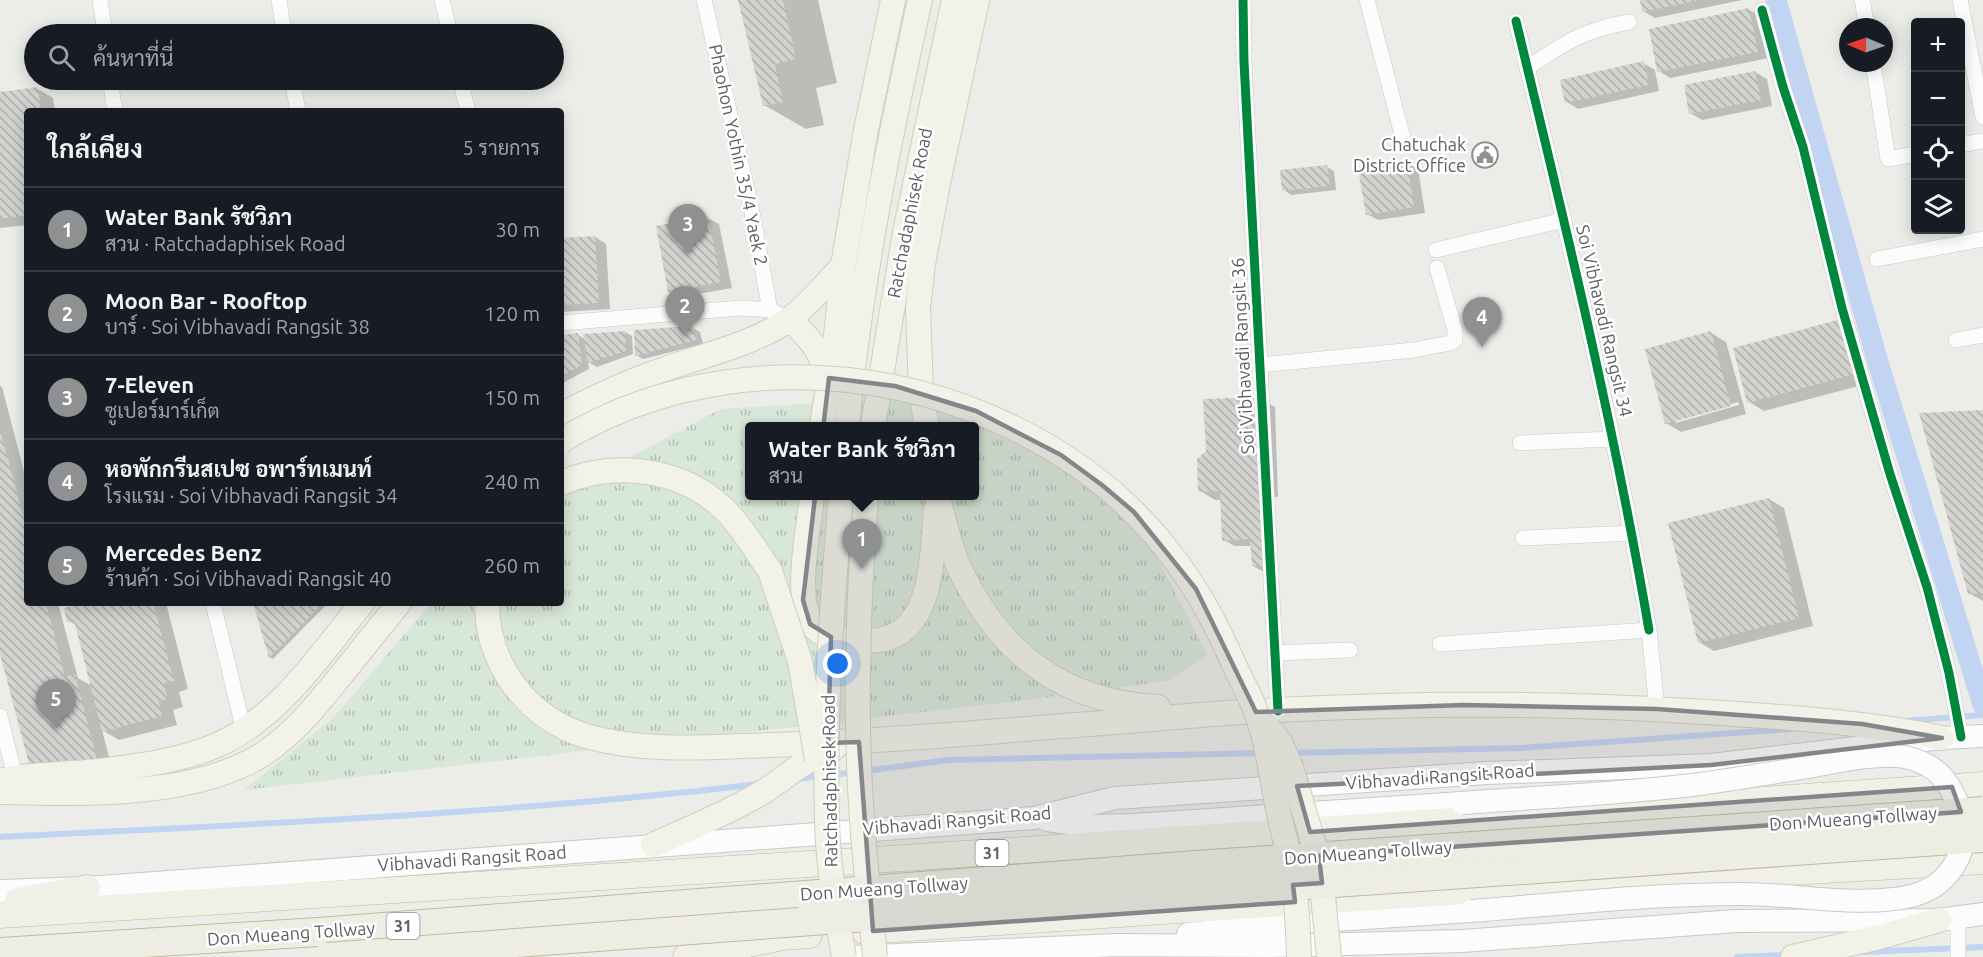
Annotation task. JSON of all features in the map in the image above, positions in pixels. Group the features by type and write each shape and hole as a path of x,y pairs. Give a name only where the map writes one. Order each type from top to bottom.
{"highway":[{"name":"Vibhavadi Rangsit Road","path":"0,915 939,856 1983,785"},
{"name":"Don Mueang Tollway","path":"0,952 318,932 1195,865 1983,811"},
{"name":"Don Mueang Tollway","path":"327,957 1193,892 1983,838"},
{"path":"693,956 782,937 1479,890 1983,861"},
{"path":"0,904 87,888"}],"main road":[{"path":"823,422 843,266 865,135 893,0"},
{"path":"926,422 921,393 918,341 918,308 923,264 977,0"},
{"name":"Ratchadaphisek Road","path":"847,422 857,338 886,160 920,1"},
{"name":"Ratchadaphisek Road","path":"874,422 905,232 952,7"},
{"path":"564,413 658,371 758,338 780,315 843,266"},
{"path":"780,315 814,344 822,356 828,388"},
{"path":"564,439 607,417 660,396 707,385 754,378 782,377 846,379 895,386 939,398 976,411 1060,454 1134,512 1170,553 1196,589 1215,622 1259,712 1280,742 1291,767 1320,866 1329,957"},
{"path":"564,482 607,470 654,472 698,490 725,510 770,570 797,651 827,822"},
{"path":"812,500 803,600 810,624 820,633 845,641 876,642 894,636 910,625 920,610 929,584 937,500"},
{"name":"Ratchadaphisek Road","path":"841,500 829,671 827,822 834,901 844,957"},
{"name":"Ratchadaphisek Road","path":"866,500 859,588 860,752 862,819 875,957"},
{"path":"938,500 957,563 980,608 1028,662 1058,681 1083,693 1132,706 1259,712"},
{"path":"5,783 144,765 219,744 264,717 303,676 360,606"},
{"path":"5,783 70,794 186,782 238,767 265,753 307,716 397,606"},
{"path":"488,606 492,645 500,663 531,706 567,729 626,745 676,749 851,743 1259,712 1464,705 1658,709 1746,714 1862,724 1962,737"},
{"path":"1259,712 1269,753 1277,808 1292,871 1299,957"},
{"name":"Vibhavadi Rangsit Road","path":"0,891 87,888 1034,818 1115,798 1487,773 1712,765 1962,737"},
{"path":"653,845 734,808 792,771 830,750 851,743"},
{"path":"1034,818 1091,826 1133,825 1462,804 1698,784 1841,761 1874,757 1904,757 1942,774 1953,789 1964,819 1963,848 1952,871 1935,887 1916,895 1895,899 1861,900 1745,894 1694,895 1239,927 1116,945"},
{"path":"1793,957 1880,937 1952,925 1983,914"},
{"path":"855,957 1116,945 1269,946 1462,941 1736,921 1952,925"},
{"path":"693,956 735,957"}],"street":[{"path":"100,0 104,24"},
{"path":"279,0 283,24"},
{"path":"442,0 448,24"},
{"name":"Phaohon Yothin 35/4 Yaek 2","path":"704,0 752,207 780,315"},
{"name":"Soi Vibhavadi Rangsit 36","path":"1243,0 1244,62 1275,653 1259,712"},
{"path":"1367,0 1403,138"},
{"path":"1862,0 1865,18"},
{"path":"1960,0 1983,117"},
{"path":"1762,10 1783,87 1803,147 1823,235 1855,352 1890,474 1927,587 1949,673 1962,737"},
{"name":"Soi Vibhavadi Rangsit 34","path":"1516,21 1613,439 1649,630 1658,709"},
{"path":"1527,68 1585,32 1603,26 1629,22"},
{"path":"1874,72 1888,159 1911,155"},
{"path":"111,90 114,108"},
{"path":"294,90 297,108"},
{"path":"463,90 467,108"},
{"path":"1965,144 1983,141"},
{"path":"1436,250 1564,220"},
{"path":"1877,260 1983,239"},
{"path":"1260,365 1414,350 1450,343 1455,340 1455,330 1437,268"},
{"path":"564,323 741,308 780,315"},
{"path":"1956,340 1983,334"},
{"path":"1520,443 1613,439"},
{"path":"1524,538 1632,533"},
{"path":"214,606 244,731"},
{"path":"1440,644 1649,630"},
{"path":"1275,653 1350,650"},
{"path":"0,716 5,783"},
{"path":"1952,925 1958,957"}],"highlighted area":[{"path":"829,378 895,386 976,411 1061,455 1102,485 1134,512 1196,589 1256,712 1464,705 1657,709 1862,724 1942,738 1711,765 1297,786 1310,832 1952,787 1961,812 1319,856 1322,883 1293,885 1295,902 873,931 859,742 828,743 831,637 810,624 803,600"}],"green space":[{"path":"897,398 957,414 973,422 745,422 745,500 979,500 979,425 1078,474 1145,534 1207,655 1167,681 1018,701 244,790 335,716 428,606 564,606 564,492 721,409"}],"building":[{"path":"738,0 783,0 796,59 775,64 783,102 763,106"},
{"path":"1640,0 1696,0 1696,1 1642,12"},
{"path":"1749,8 1758,52 1657,72 1649,29"},
{"path":"1644,61 1649,85 1565,103 1560,80"},
{"path":"1755,71 1761,100 1689,114 1684,85"},
{"path":"24,89 38,90 41,108 24,108 24,215 0,219 0,92"},
{"path":"1407,161 1414,207 1366,215 1358,169"},
{"path":"1327,165 1330,186 1282,191 1280,170"},
{"path":"708,216 721,282 668,292 656,226"},
{"path":"595,236 599,303 564,305 564,238"},
{"path":"1841,319 1855,374 1747,403 1733,348"},
{"path":"693,326 696,340 635,356 634,330"},
{"path":"625,331 626,351 588,363 583,334"},
{"path":"1711,331 1731,406 1665,424 1645,349"},
{"path":"578,333 582,365 564,374 564,335"},
{"path":"1260,397 1267,566 1252,566 1250,539 1222,541 1220,491 1198,492 1197,459 1206,451 1203,399"},
{"path":"1983,410 1983,593 1968,594 1919,413"},
{"path":"0,430 24,519 24,606 47,606 65,677 75,674 97,760 30,768 0,654"},
{"path":"1769,498 1799,618 1698,643 1668,523"},
{"path":"70,606 154,606 174,681 164,683 168,699 159,701 162,716 102,732 74,620 67,622 64,608"},
{"path":"254,606 320,606 269,658"}],"waterway":[{"path":"1776,0 1877,359 1983,705"},
{"path":"1904,721 1983,715"},
{"path":"1290,753 1521,748 1789,729"},
{"path":"865,771 948,760 1262,753"},
{"path":"832,775 855,772"},
{"path":"796,779 822,776"},
{"path":"0,837 475,811 759,784"},
{"path":"1863,952 1983,947"},
{"path":"1737,957 1787,955"}],"cycle path":[{"path":"1243,0 1244,62 1278,711"},
{"path":"1762,10 1783,87 1803,147 1842,308 1890,474 1927,587 1949,673 1961,737"},
{"path":"1516,21 1604,400 1649,630"}],"place":[{"name":"Chatuchak District Office","path":"1485,155"},
{"name":"7-Eleven","path":"688,254"},
{"name":"Moon Bar - Rooftop","path":"685,336"},
{"name":"หอพักกรีนสเปซ อพาร์ทเมนท์","path":"1482,347"},
{"name":"Water Bank รัชวิภา","path":"862,569"},
{"name":"Mercedes Benz","path":"56,729"}]}
